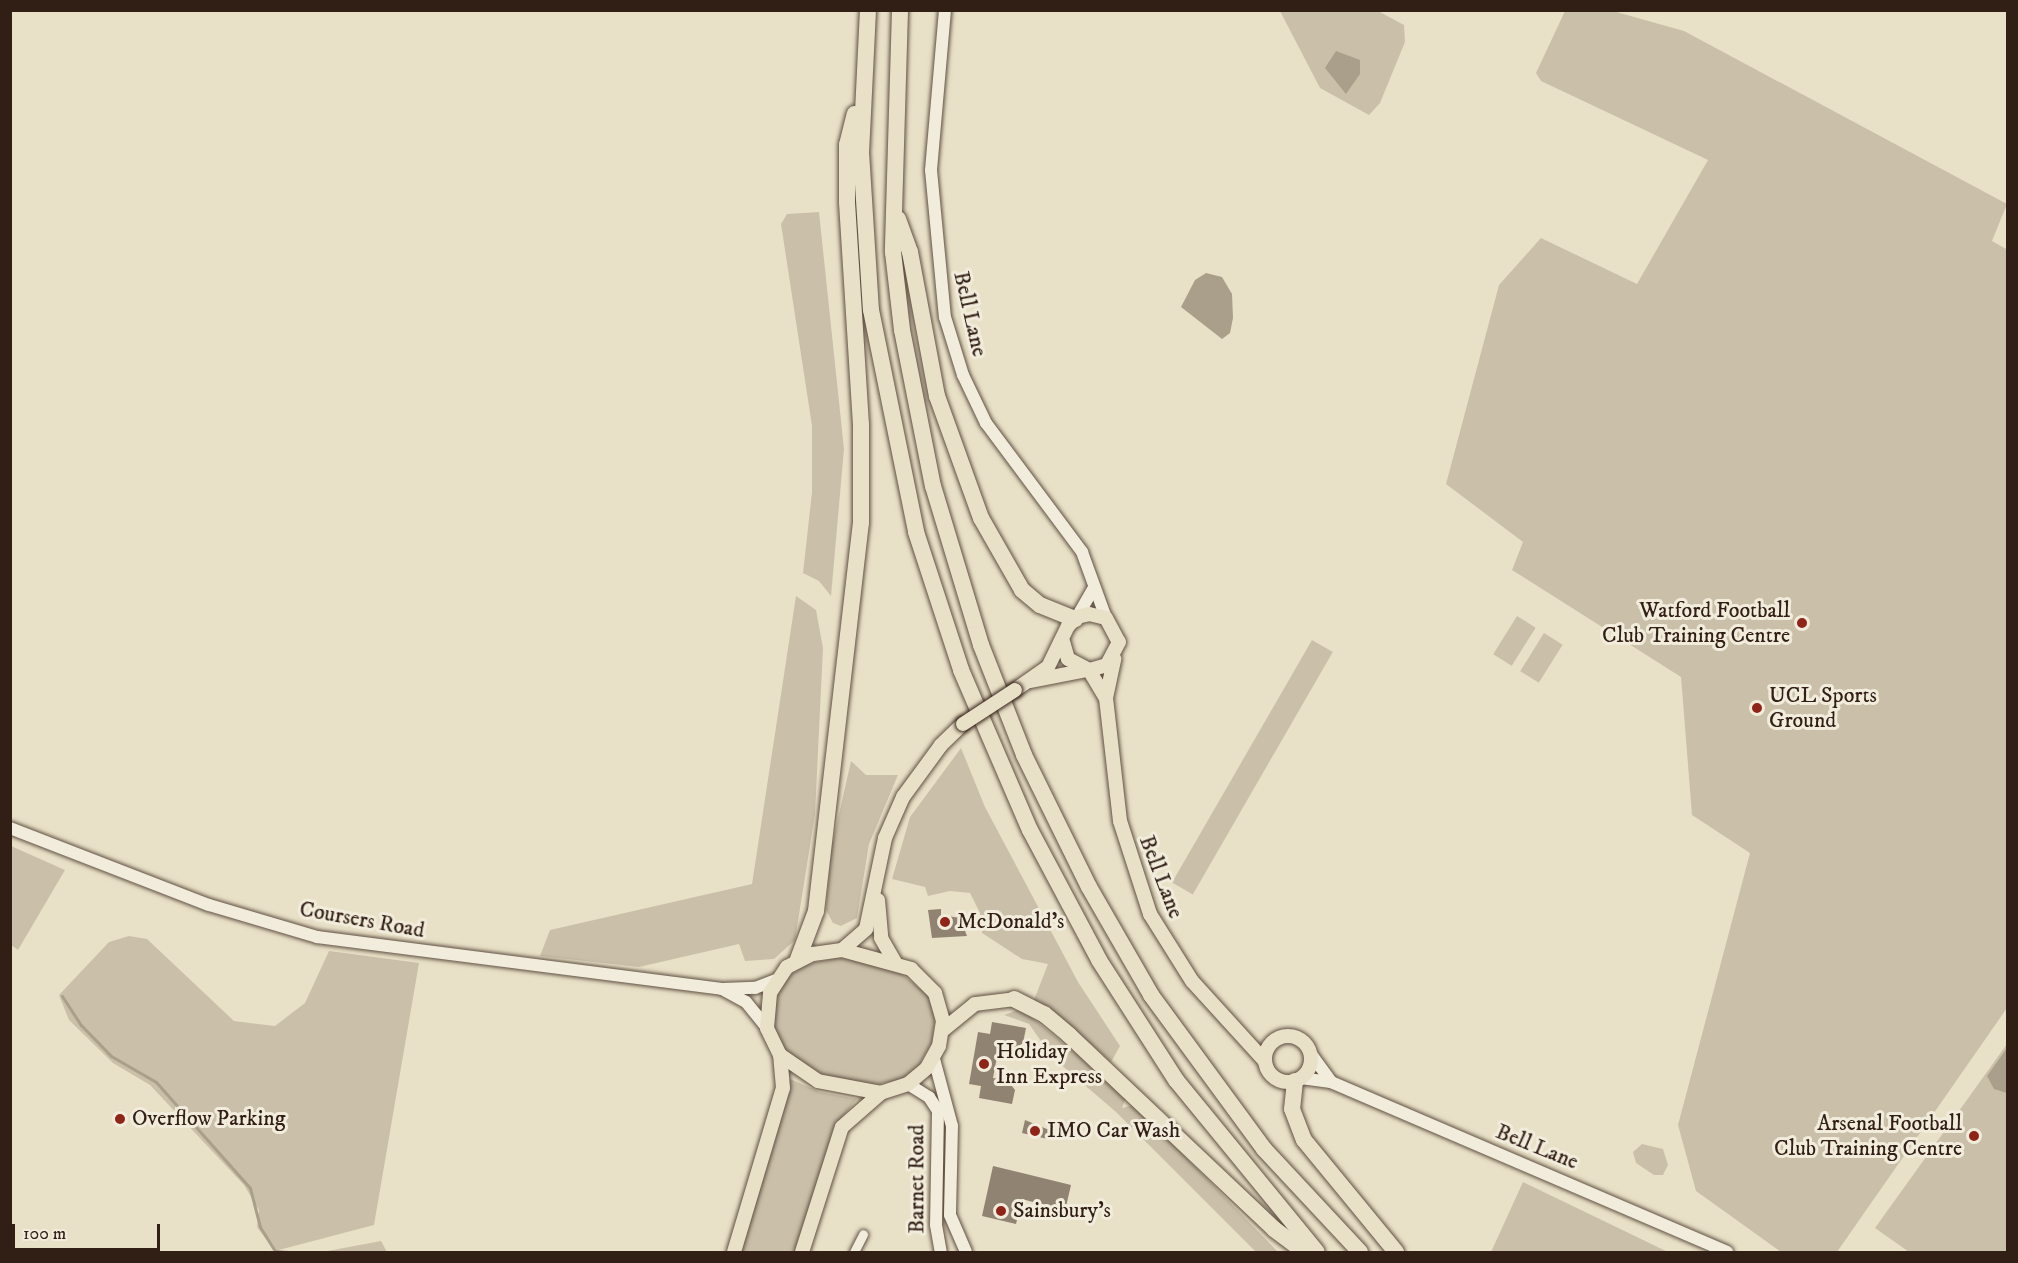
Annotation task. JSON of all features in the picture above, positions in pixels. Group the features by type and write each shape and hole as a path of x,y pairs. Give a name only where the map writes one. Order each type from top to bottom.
{"highway":[{"path":"868,10 862,87 865,243 884,389 916,532 961,670 1030,830 1099,960 1176,1080 1317,1252"},
{"path":"900,10 896,212 893,252 916,414 954,566 1024,755 1089,887 1151,995 1264,1149 1360,1252"},
{"path":"798,959 816,911 861,523 861,425 846,201 847,145 862,87"},
{"path":"896,212 910,252 937,396 981,518 1022,590 1040,605 1076,618"},
{"path":"1014,999 1044,1014 1069,1035 1274,1229 1305,1252"},
{"path":"1298,1080 1292,1109 1304,1140 1396,1252"}],"main road":[{"path":"842,950 866,930 876,873 903,797 941,745 963,724 1031,681 1054,660 1076,618 1089,614 1106,618 1117,632 1114,658 1087,670 1031,681"},
{"path":"1063,642 1068,659 1087,670"},
{"name":"Bell Lane","path":"1114,658 1106,699 1114,793 1138,888 1177,961 1207,1000 1248,1038 1264,1060"},
{"name":"Bell Lane","path":"1087,670 1106,699"},
{"path":"876,873 880,938 896,962"},
{"path":"734,1252 783,1088 780,1055 767,1028 766,1010 776,980 798,959 842,950 896,962 921,975 935,993 943,1030 934,1059 908,1084 881,1093 842,1127 802,1252"},
{"path":"943,1030 975,1004 1014,999"},
{"path":"1248,1038 1274,1040 1293,1036 1311,1054 1309,1068 1298,1080 1274,1078 1264,1060 1274,1040"},
{"path":"780,1055 818,1081 881,1093"}],"street":[{"name":"Bell Lane","path":"945,10 931,170 945,317 963,375 986,423 1082,552 1106,618"},
{"path":"1076,618 1094,587"},
{"name":"Coursers Road","path":"10,828 209,905 317,938 722,989 755,988 776,980"},
{"name":"Coursers Road","path":"722,989 746,1002 767,1028"},
{"path":"1311,1054 1331,1082"},
{"name":"Barnet Road","path":"934,1059 952,1126 950,1215 966,1252"},
{"name":"Bell Lane","path":"1298,1080 1331,1082 1727,1252"},
{"name":"Barnet Road","path":"908,1084 929,1096 938,1111 936,1225 941,1252"},
{"path":"854,1252 863,1234"}],"shaded area":[{"path":"1280,11 1378,11 1404,25 1405,42 1380,103 1369,115 1320,88"},
{"name":"Watford Football Club Training Centre","path":"1565,11 1613,11 1684,31 2007,204 1992,241 2008,250 2007,1008 1837,1252 1781,1252 1696,1191 1678,1125 1750,853 1692,815 1681,677 1512,570 1523,542 1446,484 1499,285 1541,238 1637,284 1708,160 1541,81 1536,73"},
{"path":"1336,51 1360,60 1360,74 1346,94 1325,68"},
{"path":"819,212 844,449 831,596 819,581 803,573 812,492 812,426 781,224 787,214"},
{"path":"1206,273 1222,277 1232,294 1233,318 1230,333 1222,339 1181,307 1195,280"},
{"path":"796,596 816,610 823,648 815,814 795,940 774,959 745,961 739,944 639,967 540,956 550,930 752,884"},
{"path":"1517,616 1536,628 1512,666 1493,654"},
{"path":"1544,633 1563,645 1539,683 1520,671"},
{"path":"1312,640 1333,652 1193,894 1172,882"},
{"path":"961,748 985,807 1078,982 1120,1046 1111,1062 1055,1012 1034,1000 1048,964 1022,959 982,933 980,913 970,893 950,891 928,896 925,887 892,879 910,817"},
{"path":"851,761 866,775 898,775 869,844 857,918 841,926 833,923 826,910 831,850"},
{"path":"11,846 65,870 18,950 11,945"},
{"path":"129,936 147,939 234,1021 275,1026 305,1003 329,951 419,963 374,1225 275,1251 257,1227 259,1210 244,1185 150,1085 113,1063 69,1020 59,995 109,942"},
{"path":"841,957 898,971 928,995 935,1018 932,1042 919,1065 902,1079 874,1085 822,1075 796,1063 780,1045 773,1024 775,999 786,979 803,965"},
{"path":"1021,1009 1127,1095 1122,1108 1135,1105 1278,1252 1256,1252 1116,1112 1052,1057 1029,1024 1004,1015"},
{"name":"Arsenal Football Club Training Centre","path":"2007,1044 2007,1252 1909,1252 1875,1228"},
{"path":"2007,1048 2007,1093 1994,1089 1987,1076"},
{"path":"790,1079 820,1092 857,1099 834,1127 795,1252 740,1252"},
{"path":"1642,1144 1663,1149 1668,1165 1663,1175 1654,1175 1636,1163 1633,1152"},
{"path":"1523,1182 1668,1252 1491,1252"},
{"path":"381,1241 387,1252 322,1252"}],"building":[{"name":"McDonald's","path":"941,909 941,915 960,918 967,936 932,938 928,910"},
{"name":"Holiday Inn Express","path":"992,1022 1026,1028 1023,1043 1014,1049 999,1046 993,1078 1008,1081 1015,1090 1012,1104 979,1098 981,1086 969,1084 978,1032 990,1034"},
{"name":"IMO Car Wash","path":"1025,1120 1054,1132 1052,1140 1022,1133"},
{"name":"Sainsbury's","path":"993,1166 1071,1185 1065,1211 1022,1199 1016,1224 982,1216"}],"waterway":[{"path":"62,996 81,1025 111,1056 156,1082 250,1188 260,1227 275,1251 288,1252"}],"place":[{"name":"Watford Football Club Training Centre","path":"1802,623"},
{"name":"UCL Sports Ground","path":"1757,708"},
{"name":"McDonald's","path":"945,922"},
{"name":"Holiday Inn Express","path":"984,1064"},
{"name":"Overflow Parking","path":"120,1119"},
{"name":"IMO Car Wash","path":"1035,1131"},
{"name":"Arsenal Football Club Training Centre","path":"1974,1136"},
{"name":"Sainsbury's","path":"1001,1211"}]}
